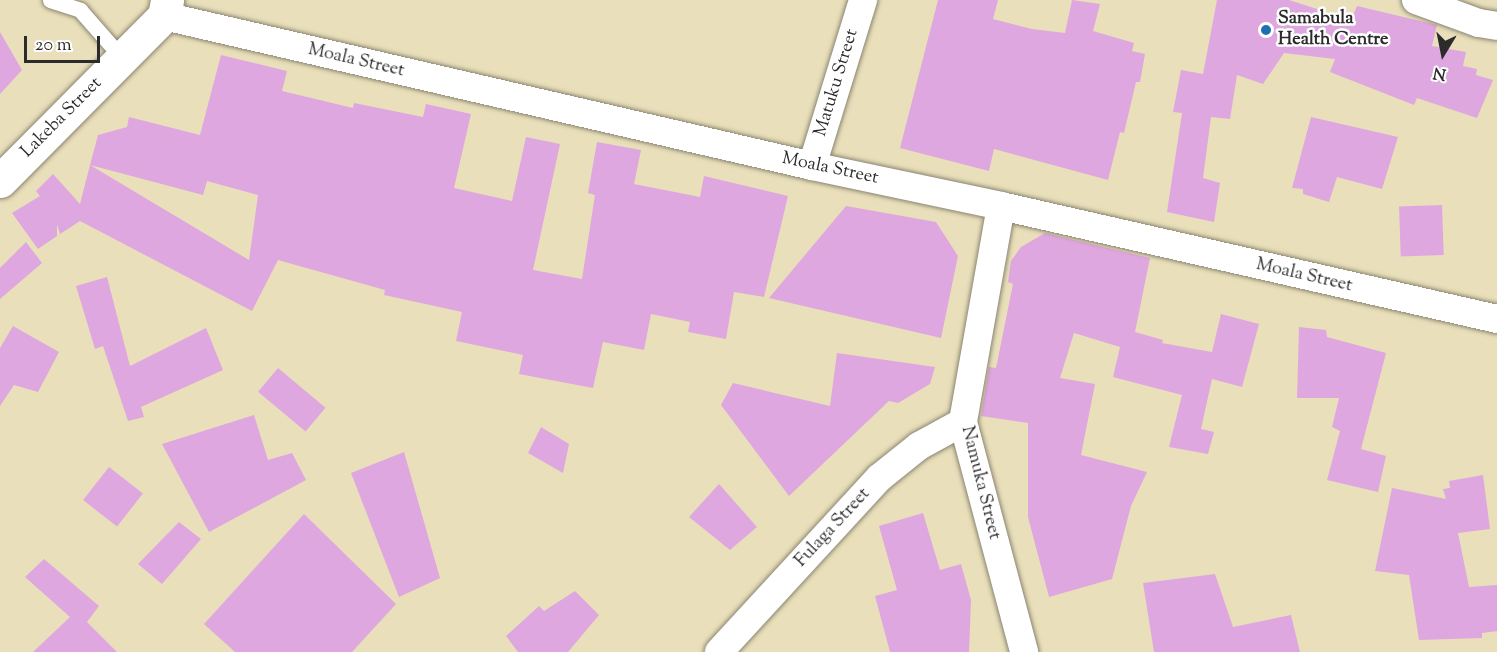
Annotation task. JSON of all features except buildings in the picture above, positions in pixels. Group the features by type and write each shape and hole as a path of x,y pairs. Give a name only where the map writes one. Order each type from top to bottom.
{"main road":[{"name":"Lakeba Street","path":"0,181 122,58 165,8"}],"street":[{"name":"Matuku Street","path":"812,166 863,0"},
{"path":"1416,0 1479,23 1497,26"},
{"name":"Moala Street","path":"165,8 812,166 1001,206 1497,319"},
{"name":"Namuka Street","path":"1001,206 963,422 1024,652"},
{"name":"Fulaga Street","path":"718,652 879,478 919,446 963,422"}],"lane":[{"path":"50,0 80,10 122,58"}],"place":[{"name":"Samabula Health Centre","path":"1266,30"}]}
